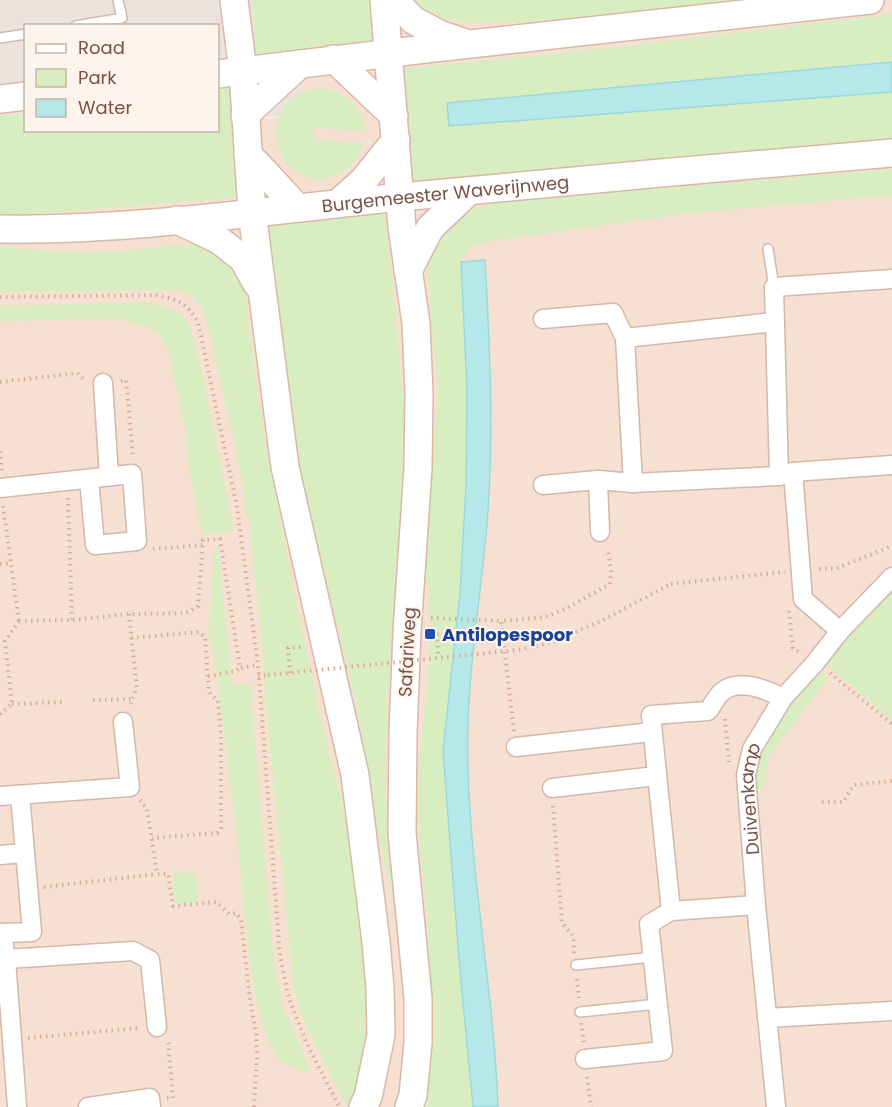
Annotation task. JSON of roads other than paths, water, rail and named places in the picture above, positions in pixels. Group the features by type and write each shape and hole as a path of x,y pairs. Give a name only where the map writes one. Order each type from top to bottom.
{"main road":[{"path":"219,24 228,0"},
{"path":"234,0 230,72 246,115 252,212 285,467 355,775 376,942 381,1035 368,1097 363,1107"},
{"name":"Safariweg","path":"384,0 399,197 416,323 419,393 418,468 403,732 402,833 418,998 418,1043 413,1095 409,1107"},
{"path":"394,0 413,20 439,34 469,44"},
{"path":"230,72 870,0"},
{"path":"334,59 395,128 363,181 337,204"},
{"path":"246,115 300,64"},
{"path":"0,99 24,96"},
{"name":"Burgemeester Waverijnweg","path":"0,229 55,230 112,226 399,197 892,153"},
{"path":"248,155 298,208"},
{"path":"408,271 430,228 470,191"},
{"path":"176,219 219,240 243,259 261,293"}],"street":[{"path":"840,631 803,599 786,474 774,287 892,279"},
{"path":"543,319 613,313 625,338 633,483"},
{"path":"625,338 775,322"},
{"path":"103,383 110,476"},
{"path":"543,485 598,480 633,483 892,465"},
{"path":"0,488 132,474 137,541 95,545 89,479"},
{"path":"598,480 600,532"},
{"name":"Duivenkamp","path":"776,1107 746,775 752,748 783,698 840,631 892,576"},
{"path":"670,911 651,716 708,711 723,691 741,685 769,691 783,698"},
{"path":"0,796 130,787 123,722"},
{"path":"516,747 652,732"},
{"path":"552,788 656,776"},
{"path":"20,795 36,957"},
{"path":"0,855 24,853"},
{"path":"585,1059 663,1051 649,924 670,911 756,905"},
{"path":"17,1107 7,1067 12,1040 6,959 1,934 32,932"},
{"path":"6,959 133,951 150,960 157,1027"},
{"path":"767,1018 892,1011"},
{"path":"98,1106 151,1103"}],"lane":[{"path":"88,24 122,18 118,0"},
{"path":"0,38 24,34"},
{"path":"768,249 774,287"},
{"path":"576,965 653,957"},
{"path":"580,1012 658,1004"}],"water":[{"path":"892,62 892,92 449,126 447,103"},
{"path":"485,260 490,359 489,491 471,676 468,768 473,853 492,1022 498,1107 473,1107 443,751 460,593 466,485 467,389 461,262"}],"place":[{"name":"Antilopespoor","path":"430,634"}]}
